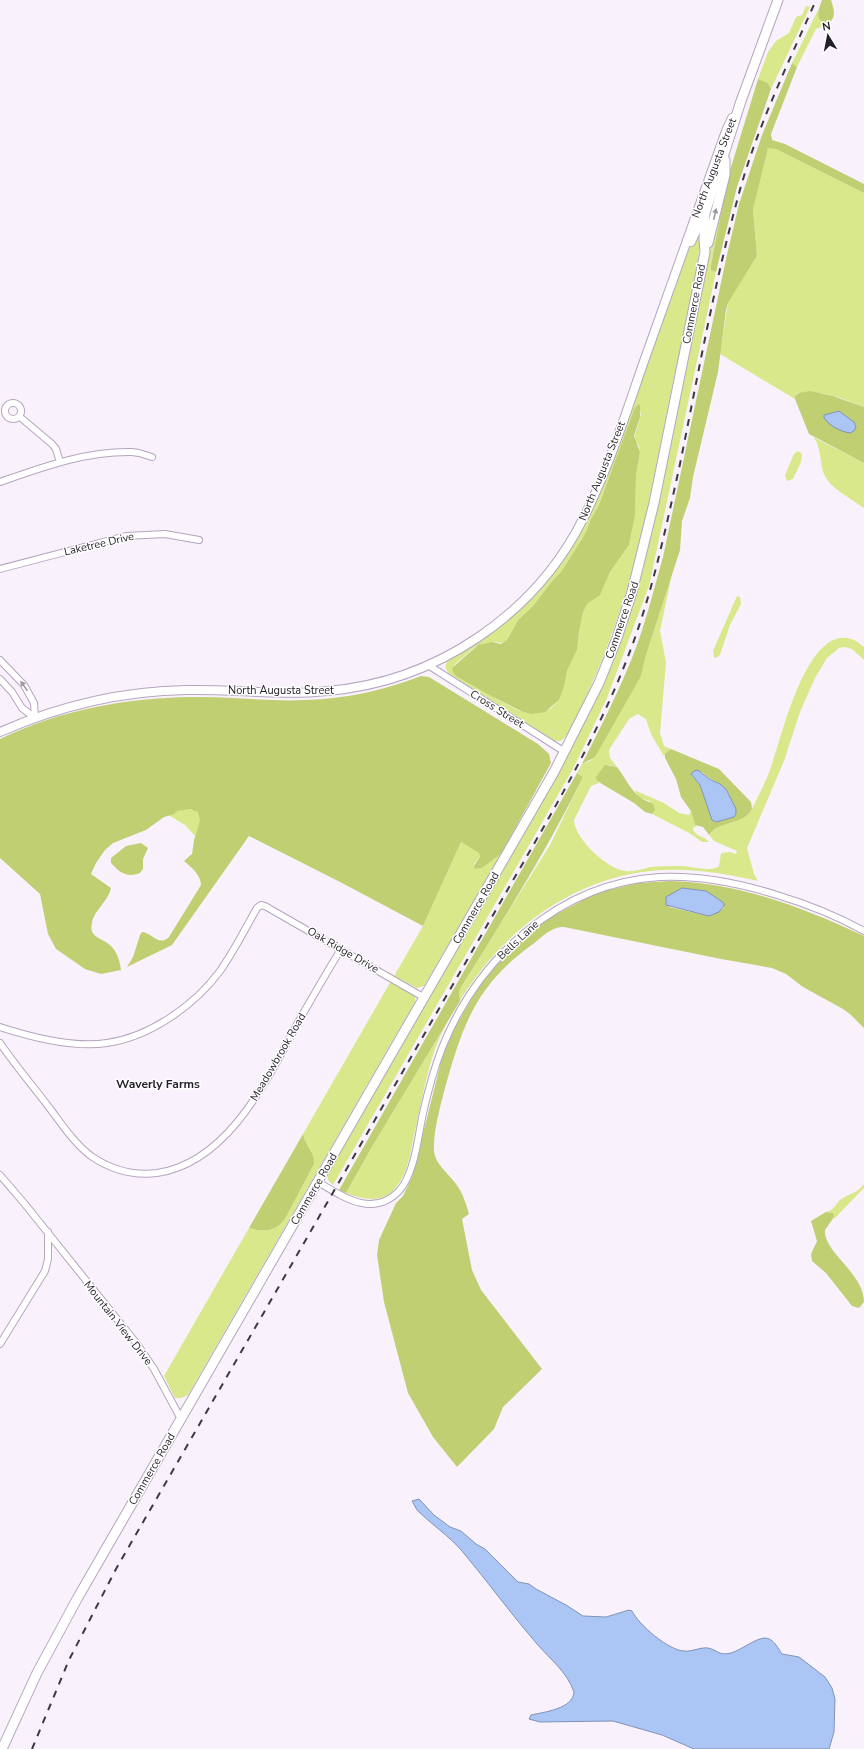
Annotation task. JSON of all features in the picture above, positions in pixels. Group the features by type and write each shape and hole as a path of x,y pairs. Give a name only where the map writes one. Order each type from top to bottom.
{"main road":[{"name":"Commerce Road","path":"2,1749 56,1637 425,998 565,752 603,672 632,592 655,496 705,252 705,213 741,102 778,0"},
{"name":"North Augusta Street","path":"0,732 54,711 108,698 160,691 208,690 315,692 344,690 385,682 428,665 469,644 508,615 545,577 573,537 590,506 682,258 726,131 741,102"},
{"path":"705,252 725,175 726,147"},
{"name":"North Augusta Street","path":"682,258 705,213"}],"street":[{"path":"20,417 52,444 56,449 60,462"},
{"path":"0,482 60,462 92,455 116,452 139,453 152,458"},
{"name":"Laketree Drive","path":"0,569 126,536 166,534 199,540"},
{"path":"0,660 24,685 34,703 35,718"},
{"name":"Cross Street","path":"428,665 565,752"},
{"path":"0,679 12,692 22,708 35,718"},
{"name":"Bells Lane","path":"318,1182 348,1199 368,1204 386,1199 399,1190 409,1173 437,1061 449,1031 465,1003 488,970 514,942 543,917 574,899 603,887 627,881 659,877 702,878 782,896 820,910 864,931"},
{"name":"Oak Ridge Drive","path":"0,1027 37,1038 95,1044 122,1040 150,1029 178,1012 207,986 224,964 257,908 261,905 425,998"},
{"name":"Meadowbrook Road","path":"0,1043 70,1136 91,1155 113,1168 130,1173 153,1173 170,1170 189,1162 204,1153 228,1131 249,1107 264,1084 341,949"},
{"name":"Mountain View Drive","path":"0,1175 48,1232 137,1344 154,1369 181,1419"},
{"path":"0,1344 44,1271 48,1259 48,1232"}],"green space":[{"path":"822,0 831,0 833,7 834,16 828,24 824,23 818,15"},
{"path":"806,6 810,7 771,89 768,83 758,79 768,52 776,41 789,33 796,17 802,15"},
{"path":"818,10 820,20 828,24 816,29 797,67 792,63"},
{"path":"792,63 797,67 771,134 772,140 785,144 864,184 864,193 776,149 768,148 753,210 757,256 728,303 726,310 718,372 693,477 690,498 682,521 680,550 646,655 641,676 595,757 582,764 626,673 648,610 663,557 739,204 762,135"},
{"path":"758,79 768,83 771,89 737,187 716,272 711,270 711,265 728,177"},
{"path":"772,147 864,193 864,407 831,395 814,393 796,394 795,399 720,354 728,303 757,256 753,210 767,151 768,148"},
{"path":"728,177 711,265 711,268 716,272 649,586 607,698 574,767 333,1185 328,1180 327,1174 534,817 569,752 636,591 654,522 717,219"},
{"path":"701,225 700,246 694,288 647,512 629,583 615,626 579,714 566,737 561,741 555,741 450,674 446,669 446,664 448,660 506,621 536,592 568,550 581,528 612,460 689,249","holes":["637,405 641,414 634,439 639,446 640,452 636,475 635,516 629,545 610,572 602,590 588,603 583,612 577,650 567,671 564,687 559,700 550,709 542,712 532,714 520,711 496,699 454,665 476,646 495,642 503,643 507,640 518,620 533,606 561,572 585,534 599,505"]},
{"path":"810,391 833,396 864,407 864,463 809,434 795,396 799,393"},
{"path":"640,404 640,417 634,436 640,452 636,475 635,516 629,545 610,572 600,595 588,603 583,612 577,650 567,671 564,687 559,700 545,712 532,714 523,712 456,676 452,668 478,645 492,642 501,644 507,640 518,620 533,606 561,572 585,534 599,505 634,410 637,405"},
{"path":"813,437 864,463 864,508 842,494 825,476 818,446"},
{"path":"798,451 802,454 801,462 793,479 787,481 785,475 794,454"},
{"path":"672,574 660,631 666,662 660,733 664,746 671,749 664,756 665,758 651,734 646,719 638,714 629,719 609,750 610,758 617,767 609,765 597,781 599,783 591,786 574,820 575,827 593,852 610,865 619,869 632,871 650,867 685,866 710,869 719,866 721,853 730,852 736,854 737,851 714,841 709,835 718,827 742,819 751,811 768,776 790,708 809,665 822,649 835,639 851,639 864,647 864,660 852,649 844,647 839,648 827,658 815,678 800,712 784,761 747,848 754,874 758,881 691,870 664,870 623,876 596,884 571,895 547,909 524,926 485,966 460,1001 459,992 461,987 550,845 583,777 577,773 582,764 590,761 641,676 646,655"},
{"path":"737,596 740,597 741,604 730,625 721,652 719,656 715,658 713,651"},
{"path":"421,676 429,677 538,744 549,754 551,763 501,854 482,868 475,869 474,866 480,857 479,853 461,842 423,926 249,836 172,945 127,967 133,957 142,932 162,941 169,937 201,885 201,881 197,875 184,861 192,854 194,840 200,820 198,812 190,809 178,811 172,815 164,817 146,830 113,843 105,850 96,863 91,874 111,888 107,898 93,918 91,928 92,932 98,938 109,944 114,950 121,970 101,974 85,969 56,949 48,934 40,894 0,858 0,739 23,729 69,713 117,703 191,697 277,700 335,698 393,686"},
{"path":"671,749 719,769 751,802 752,809 743,818 713,830 709,835 703,827 695,825 691,811 681,797 676,779 665,758 665,754","holes":["702,772 721,785 727,791 732,804 734,817 716,822 712,820 700,785 692,776"]},
{"path":"605,765 617,767 637,795 653,804 655,810 652,814 645,812 634,803 597,781 596,777"},
{"path":"577,773 583,777 525,884 461,987 459,992 460,1001 373,1145 346,1193 339,1190"},
{"path":"634,790 664,803 679,813 689,815 691,811 697,827 694,827 693,830 709,842 702,842 689,833 652,814 654,811 650,801 640,798"},
{"path":"187,809 196,810 200,814 200,820 195,836 185,825 170,816 178,811"},
{"path":"461,842 479,853 480,857 474,864 475,869 482,868 501,854 424,986 417,988 394,976 423,926"},
{"path":"141,843 148,848 143,859 143,869 140,873 131,875 124,874 111,863 111,858 126,846"},
{"path":"670,881 721,886 770,898 794,906 864,936 864,1028 843,1009 803,987 786,974 772,968 564,927 555,928 547,932 514,959 498,975 474,1007 458,1044 439,1112 434,1151 437,1160 458,1187 465,1202 469,1214 462,1219 472,1270 481,1290 542,1369 503,1407 494,1429 457,1467 433,1437 408,1393 384,1302 377,1255 379,1240 396,1203 403,1196 412,1177 442,1058 454,1029 478,988 510,948 542,922 596,893 638,883","holes":["682,888 706,891 722,902 724,908 709,916 669,907 666,897"]},
{"path":"391,981 415,995 415,1002 188,1395 181,1398 175,1398 164,1376 249,1228 255,1230 270,1230 283,1222 286,1217 314,1164 312,1152 303,1134"},
{"path":"449,1019 438,1041 431,1060 405,1173 394,1190 382,1198 368,1199 346,1193 373,1145"},
{"path":"303,1134 312,1153 314,1164 286,1217 283,1222 270,1230 255,1230 249,1228"},
{"path":"864,1184 864,1188 834,1219 830,1212 826,1212 830,1211 840,1200 856,1191"},
{"path":"826,1212 833,1213 834,1217 825,1230 826,1238 836,1255 858,1282 862,1291 864,1302 859,1308 852,1306 826,1273 812,1261 811,1254 817,1241 811,1221"}],"water":[{"path":"839,411 854,422 856,427 854,431 850,433 842,431 832,426 824,418 824,415"},
{"path":"698,770 709,779 720,784 726,789 736,809 734,817 716,822 712,820 700,785 691,774"},
{"path":"682,888 706,891 724,903 724,906 719,912 709,916 666,905 666,897"},
{"path":"419,1499 434,1515 450,1527 461,1531 476,1544 485,1549 518,1582 529,1584 583,1616 606,1617 629,1610 632,1611 647,1630 662,1642 677,1650 684,1651 708,1648 727,1654 757,1640 768,1638 773,1641 782,1654 799,1657 825,1677 832,1688 835,1699 834,1732 829,1749 694,1749 662,1735 613,1721 540,1722 529,1719 531,1715 557,1709 569,1702 574,1692 571,1685 563,1672 527,1633 462,1551 417,1510 412,1501"}],"railway":[{"path":"32,1749 69,1660 116,1569 542,830 570,780 620,677 640,623 667,524 721,263 745,172 773,97 816,0"}],"district":[{"name":"Waverly Farms","path":"158,1084"}]}
